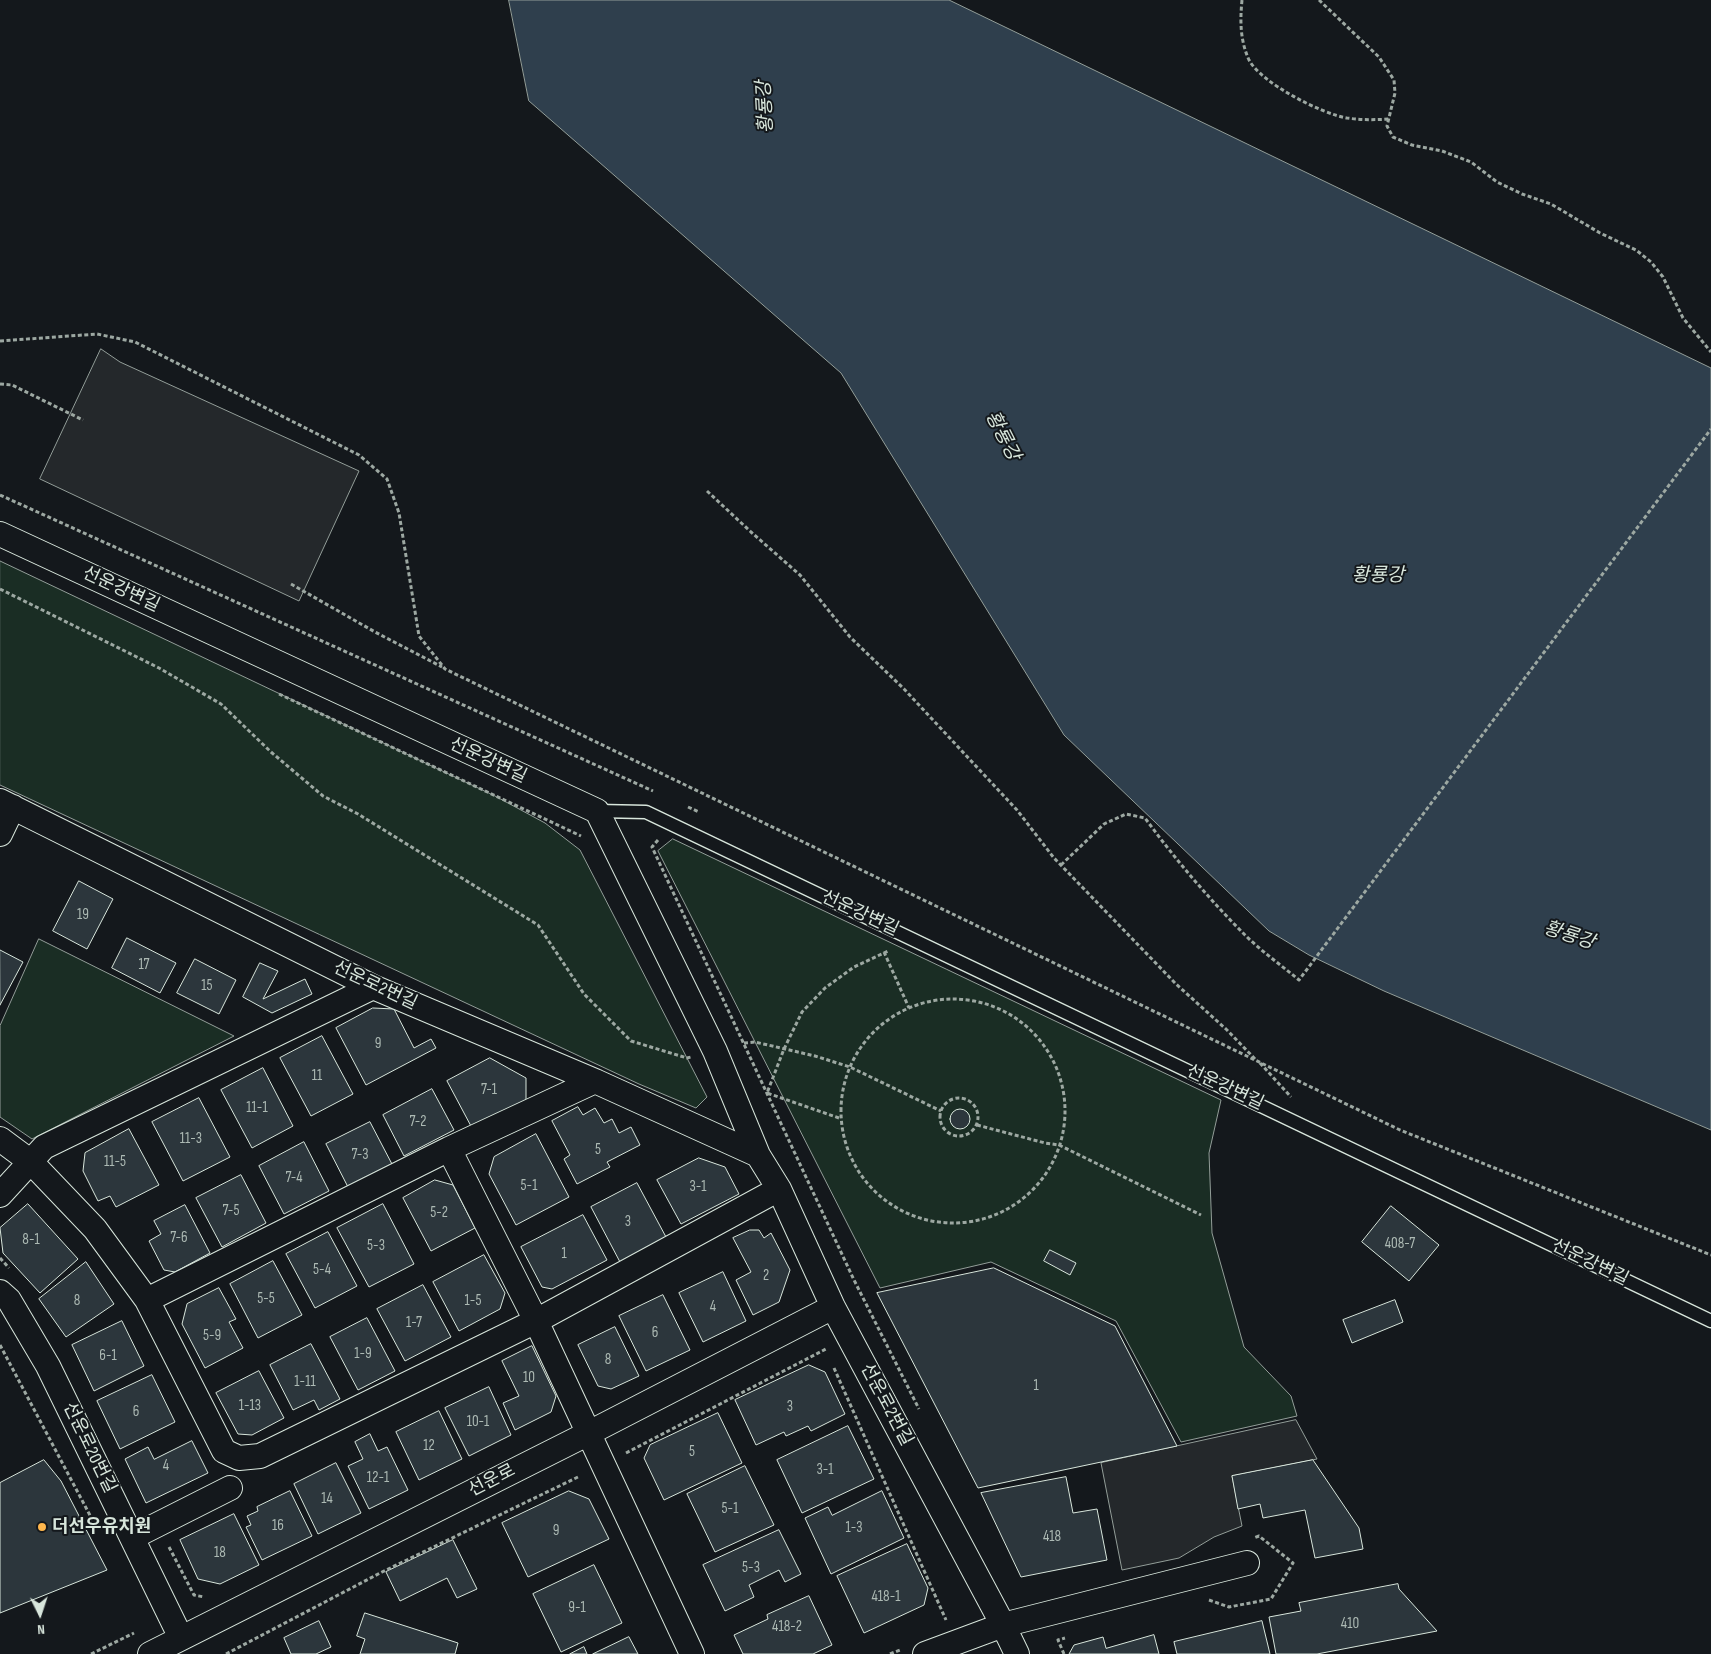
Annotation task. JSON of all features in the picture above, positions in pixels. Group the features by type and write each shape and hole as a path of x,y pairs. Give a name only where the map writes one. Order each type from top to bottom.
{"street":[{"name":"선운강변길","path":"0,534 596,811"},
{"name":"선운로2번길","path":"7,804 373,987 595,1081 758,1155"},
{"path":"0,834 7,804"},
{"name":"선운로2번길","path":"596,811 715,1051 758,1155 779,1189 833,1307 1017,1654"},
{"path":"0,1195 44,1146 373,987"},
{"path":"147,1300 449,1149 595,1081"},
{"path":"0,1139 31,1162 95,1229 147,1300 224,1451 239,1458 260,1456 536,1321 779,1189"},
{"path":"449,1149 536,1321 692,1654"},
{"name":"선운로20번길","path":"0,1292 9,1300 48,1366 182,1638"},
{"name":"선운로","path":"150,1654 589,1433 833,1307"},
{"path":"133,1537 230,1488"},
{"path":"925,1654 1003,1625 1247,1562"}],"lane":[{"name":"선운강변길","path":"596,811 646,812 1711,1320"}],"path":[{"path":"1242,0 1240,30 1250,61 1267,80 1286,93 1344,118 1366,120 1389,119"},
{"path":"1319,0 1379,57 1394,80 1395,93 1387,126 1393,137 1412,145 1442,151 1471,162 1497,182 1522,194 1551,204 1600,233 1636,250 1651,262 1664,277 1683,318 1711,352"},
{"path":"0,341 97,334 135,342 359,455 387,479 399,513 419,636 445,669"},
{"path":"0,384 12,385 83,420"},
{"path":"1061,865 1104,824 1126,814 1145,818 1166,847 1246,936 1298,980 1711,429"},
{"path":"707,491 800,575 850,637 904,689 1017,810 1061,865 1176,984 1227,1030 1286,1089 1317,1131"},
{"path":"0,495 654,792"},
{"path":"291,584 445,669 1400,1130 1711,1255"},
{"path":"0,589 159,668 221,704 323,796 358,814 538,925 584,994 631,1041 687,1058 696,1056"},
{"path":"271,691 588,839"},
{"path":"681,804 699,812"},
{"path":"658,840 652,847 854,1280 920,1411"},
{"path":"767,1093 784,1049 802,1012 825,988 854,968 884,952 916,941"},
{"path":"884,952 909,1008"},
{"path":"962,998 998,1007 1029,1027 1052,1056 1065,1090 1065,1127 1060,1145 1054,1162 1032,1192 1002,1213 967,1223 929,1222 893,1207 865,1182 846,1150 839,1118 845,1075 864,1041 892,1016 909,1008 926,1001 962,998"},
{"path":"744,1043 755,1042 815,1056 850,1067 941,1111"},
{"path":"767,1093 839,1118"},
{"path":"954,1098 963,1098 971,1101 976,1108 977,1124 971,1132 964,1136 955,1136 941,1126 939,1117 941,1111 946,1102 954,1098"},
{"path":"977,1124 1045,1143 1060,1145 1201,1215"},
{"path":"0,1345 97,1529"},
{"path":"621,1455 826,1349 830,1358"},
{"path":"834,1368 947,1622"},
{"path":"226,1654 382,1572 586,1473"},
{"path":"1207,1600 1229,1607 1271,1599 1293,1563 1259,1536 1250,1539"},
{"path":"91,1654 140,1630"},
{"path":"1064,1654 1058,1640 1068,1637"}],"green space":[{"path":"0,561 495,796 545,823 580,850 707,1097 696,1108 639,1084 0,785"},
{"path":"673,839 1221,1100 1209,1153 1212,1233 1244,1347 1291,1396 1297,1416 1181,1442 1116,1321 991,1262 880,1288 658,851"},
{"path":"39,939 234,1036 32,1139 0,1117 0,1026"}],"shaded area":[{"path":"101,349 120,362 359,471 299,601 40,479"},
{"path":"1296,1420 1317,1459 1232,1476 1242,1526 1214,1537 1179,1558 1122,1570 1101,1463"}],"water":[{"name":"황룡강","path":"509,0 949,0 1711,368 1711,1130 1384,991 1309,955 1269,931 1064,735 841,373 529,101"}],"building":[{"path":"79,881 113,899 87,949 53,931"},
{"path":"127,938 176,963 160,993 112,968"},
{"path":"0,950 23,962 0,1005"},
{"path":"195,959 236,980 219,1014 177,993"},
{"path":"260,963 278,971 263,999 305,979 312,994 272,1013 243,997"},
{"path":"373,1008 394,1009 414,1048 431,1039 436,1048 366,1085 336,1028"},
{"path":"322,1036 353,1094 311,1116 280,1058"},
{"path":"490,1058 526,1078 526,1100 472,1128 447,1081"},
{"path":"263,1068 293,1126 252,1148 221,1090"},
{"path":"432,1089 454,1130 404,1156 383,1115"},
{"path":"199,1098 230,1157 183,1181 152,1122"},
{"path":"578,1107 583,1115 595,1108 604,1123 612,1119 619,1133 631,1127 640,1145 607,1162 610,1167 577,1184 564,1159 570,1155 552,1121"},
{"path":"960,1109 967,1112 970,1119 967,1126 960,1129 953,1126 950,1119 953,1112"},
{"path":"370,1122 393,1166 349,1189 326,1144"},
{"path":"129,1129 159,1185 116,1207 110,1196 98,1201 83,1171 85,1153"},
{"path":"536,1134 569,1197 516,1225 489,1174 494,1157"},
{"path":"304,1142 329,1191 284,1214 259,1166"},
{"path":"699,1158 725,1167 739,1194 681,1224 657,1180"},
{"path":"241,1175 266,1223 222,1247 196,1198"},
{"path":"435,1180 453,1185 475,1228 431,1251 403,1198"},
{"path":"637,1183 666,1237 620,1262 591,1207"},
{"path":"28,1204 78,1259 40,1293 3,1253 0,1228"},
{"path":"383,1204 414,1264 369,1287 337,1228"},
{"path":"185,1205 210,1253 175,1272 164,1270 149,1241 161,1234 154,1221"},
{"path":"1391,1206 1439,1245 1409,1281 1362,1242"},
{"path":"583,1215 607,1260 552,1289 542,1287 521,1247"},
{"path":"750,1230 759,1230 764,1238 771,1233 790,1270 779,1302 753,1315 736,1280 751,1272 733,1238"},
{"path":"328,1232 357,1286 315,1308 286,1254"},
{"path":"1050,1250 1076,1263 1070,1275 1044,1261"},
{"path":"484,1255 505,1293 500,1309 459,1331 433,1282"},
{"path":"273,1261 302,1315 258,1338 230,1284"},
{"path":"86,1262 114,1304 66,1337 39,1299"},
{"path":"994,1268 1115,1326 1177,1446 978,1488 877,1293"},
{"path":"723,1272 746,1321 703,1342 679,1293"},
{"path":"423,1285 451,1337 405,1361 377,1309"},
{"path":"219,1288 236,1319 229,1322 243,1348 205,1368 182,1324 187,1304"},
{"path":"663,1295 690,1350 646,1371 619,1316"},
{"path":"1395,1300 1403,1322 1352,1343 1343,1320"},
{"path":"367,1318 395,1371 358,1390 330,1337"},
{"path":"122,1321 144,1366 94,1391 72,1345"},
{"path":"615,1327 639,1376 611,1389 598,1386 578,1345"},
{"path":"311,1344 340,1399 319,1410 314,1400 293,1410 270,1365"},
{"path":"532,1346 556,1396 551,1412 515,1430 503,1403 519,1396 502,1361"},
{"path":"809,1365 825,1372 845,1414 811,1431 808,1426 786,1436 784,1432 756,1445 735,1400"},
{"path":"259,1371 284,1418 252,1435 238,1434 216,1393"},
{"path":"152,1375 175,1422 120,1449 97,1401"},
{"path":"489,1387 511,1435 469,1456 445,1408"},
{"path":"439,1411 462,1459 419,1480 396,1432"},
{"path":"718,1413 742,1463 664,1500 644,1458 650,1445"},
{"path":"848,1426 874,1479 802,1513 777,1460"},
{"path":"370,1434 378,1451 387,1447 408,1490 369,1509 348,1466 363,1459 355,1442"},
{"path":"192,1441 208,1473 146,1503 125,1459 148,1447 154,1459"},
{"name":"더선우유치원","path":"44,1460 61,1481 107,1570 0,1613 0,1483"},
{"path":"1313,1460 1359,1528 1363,1549 1315,1558 1305,1510 1263,1518 1260,1504 1238,1509 1232,1476"},
{"path":"336,1463 361,1513 318,1534 294,1484"},
{"path":"745,1466 774,1525 715,1552 687,1494"},
{"path":"1066,1477 1073,1513 1097,1509 1107,1560 1021,1577 981,1493"},
{"path":"290,1491 312,1536 262,1560 246,1527 251,1525 247,1516 258,1511 257,1507"},
{"path":"569,1491 589,1499 609,1539 528,1577 502,1523"},
{"path":"882,1491 904,1538 831,1574 805,1518 828,1507 832,1515"},
{"path":"234,1514 259,1565 220,1584 198,1579 180,1540"},
{"path":"779,1530 801,1574 785,1582 779,1570 749,1585 754,1597 725,1611 703,1565"},
{"path":"453,1540 477,1589 457,1598 447,1578 400,1601 386,1572"},
{"path":"907,1544 928,1588 924,1605 864,1633 837,1576"},
{"path":"594,1565 622,1623 561,1652 533,1594"},
{"path":"1398,1584 1399,1589 1437,1631 1317,1654 1276,1654 1269,1617 1301,1611 1299,1603"},
{"path":"809,1596 832,1645 813,1654 743,1654 734,1635 768,1619 767,1615"},
{"path":"365,1613 458,1643 455,1654 360,1654 365,1639 357,1636"},
{"path":"319,1621 331,1647 316,1654 291,1654 284,1638"},
{"path":"1262,1621 1270,1654 1177,1654 1174,1642"},
{"path":"1154,1635 1159,1654 1069,1654 1074,1645 1103,1637 1106,1648"},
{"path":"629,1637 638,1654 593,1654"},
{"path":"584,1647 587,1654 570,1654"}],"place":[{"name":"더선우유치원","path":"42,1527"}]}
